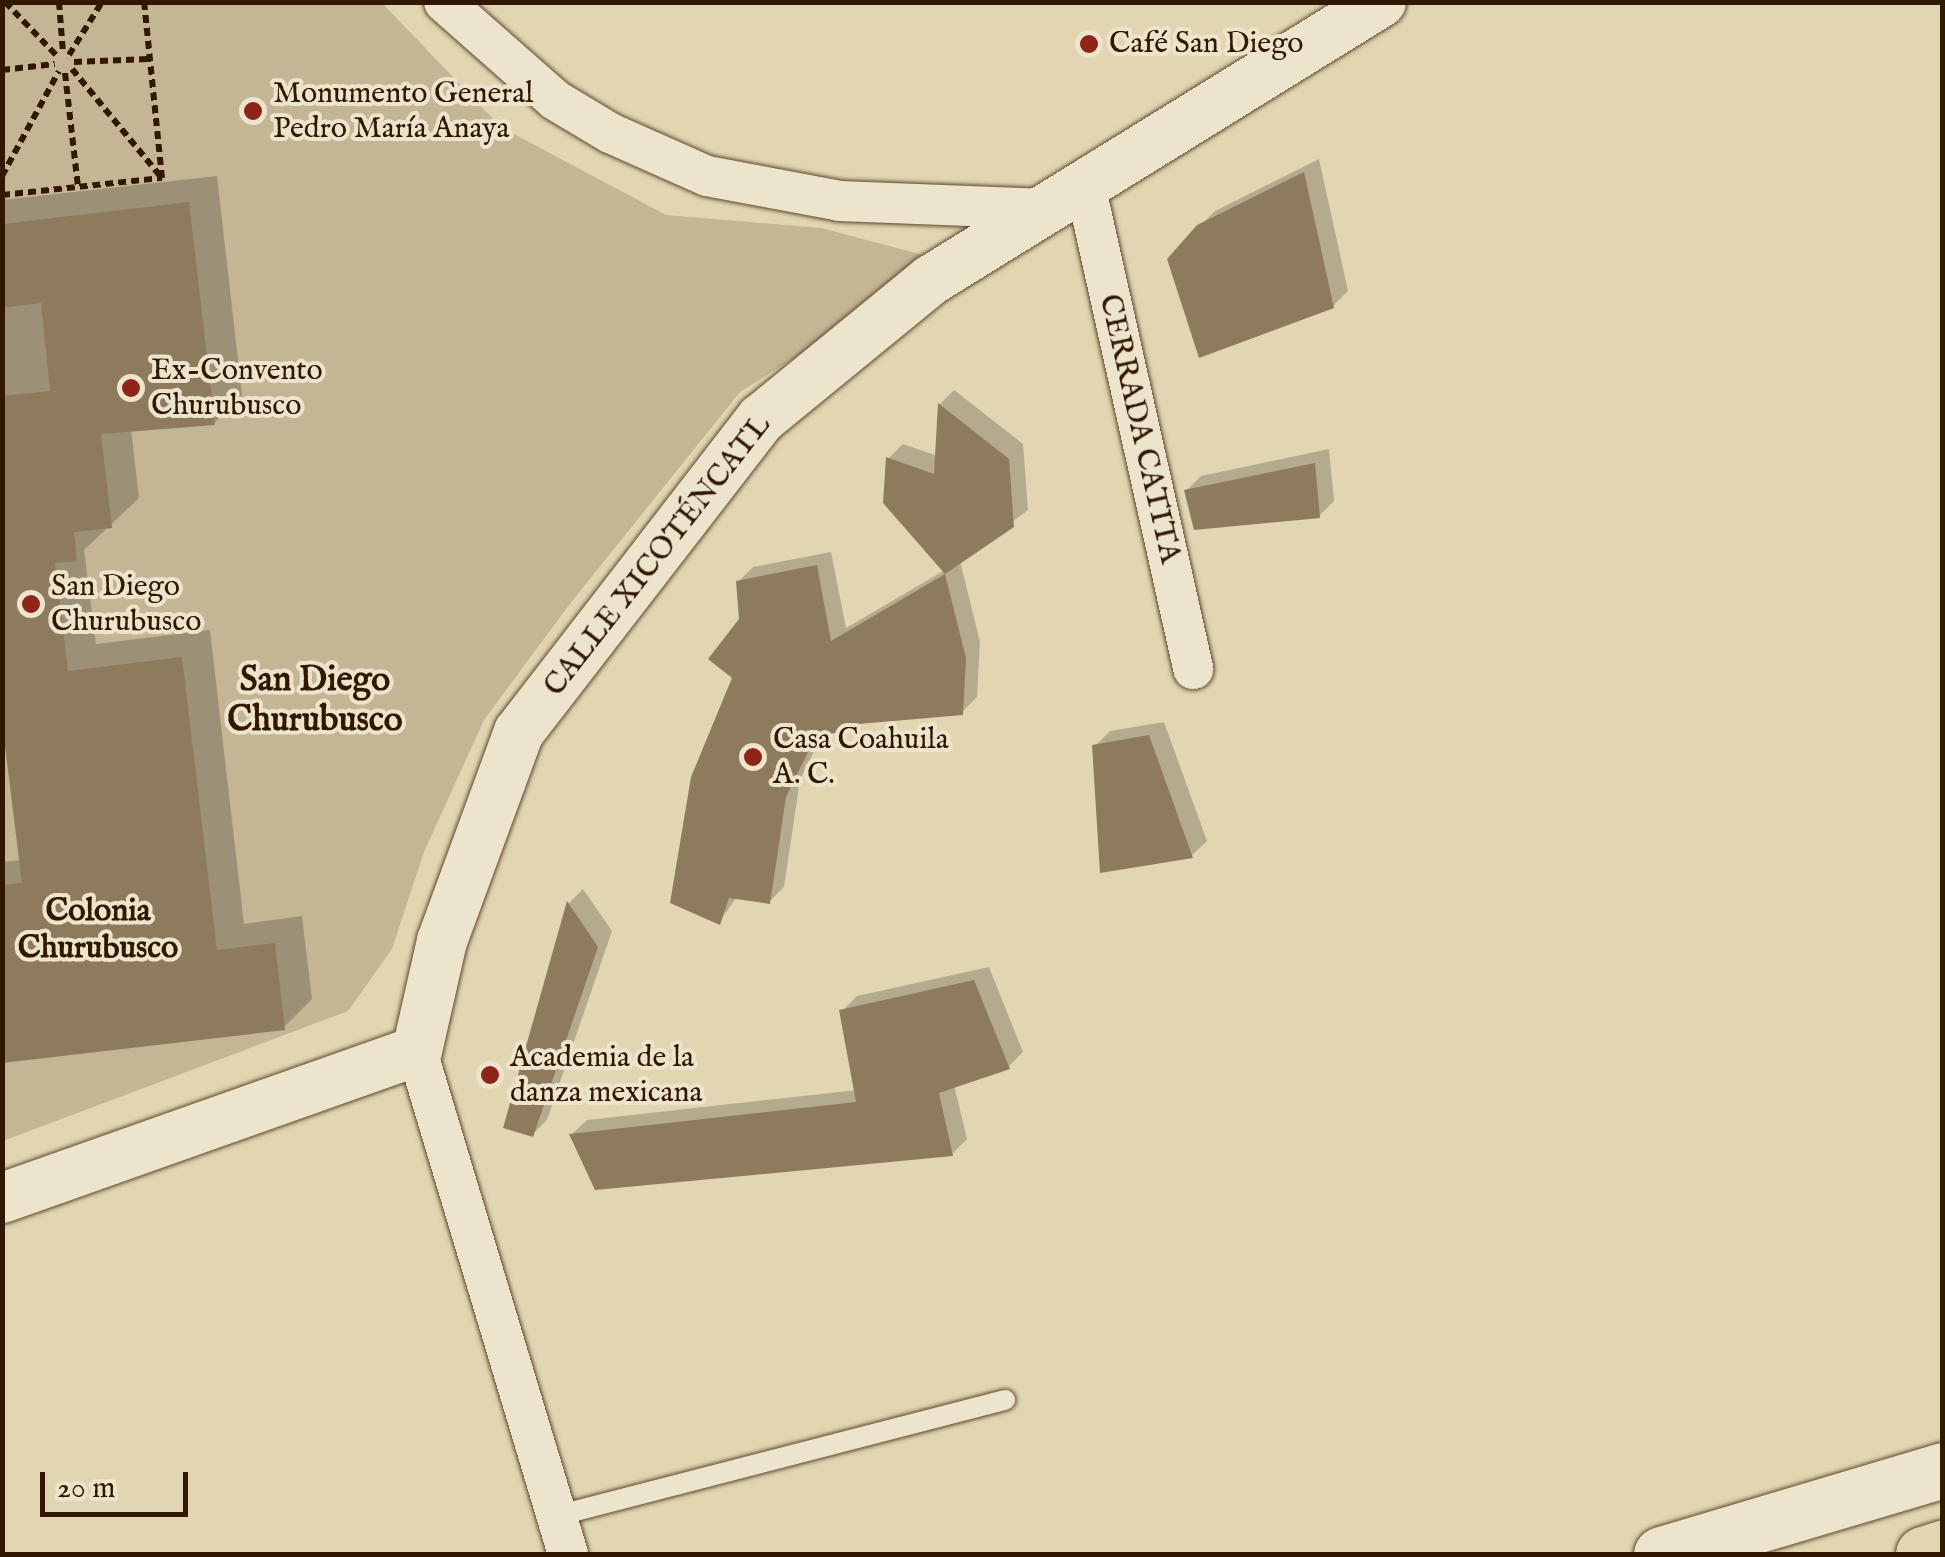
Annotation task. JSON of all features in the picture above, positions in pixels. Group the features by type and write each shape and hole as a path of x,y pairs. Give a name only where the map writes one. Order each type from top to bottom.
{"highway":[{"path":"1922,1554 1942,1548"}],"main road":[{"path":"1660,1554 1942,1470"}],"street":[{"path":"444,2 555,100 610,133 708,176 840,201 1069,199"},
{"name":"CALLE XICOTÉNCATL","path":"417,1051 442,941 519,732 761,418 931,280 1069,199 1382,2"},
{"name":"CERRADA CATITA","path":"1069,199 1193,669"},
{"path":"2,1198 417,1051 568,1554"}],"lane":[{"path":"556,1516 1005,1400"}],"path":[{"path":"5,2 64,63 162,178"},
{"path":"59,2 78,187"},
{"path":"2,176 102,2"},
{"path":"144,2 162,178"},
{"path":"2,70 150,60"},
{"path":"2,196 162,178"}],"shaded area":[{"path":"3,3 382,3 501,127 666,215 821,228 927,256 936,270 740,392 569,605 484,720 424,852 392,949 348,1011 3,1141"}],"building":[{"path":"1304,172 1334,308 1199,358 1167,259 1197,225"},
{"path":"189,202 215,425 101,434 112,528 74,532 77,561 55,563 68,671 182,657 217,950 275,943 285,1030 2,1063 2,885 22,883 2,722 2,396 50,391 41,303 2,308 2,224"},
{"path":"938,403 1009,459 1014,527 945,574 883,503 886,457 934,474"},
{"path":"1315,463 1320,518 1194,530 1184,490"},
{"name":"Casa Coahuila A. C.","path":"817,565 831,641 945,574 966,658 963,715 847,725 849,731 816,736 786,797 770,904 729,898 720,925 670,903 691,777 732,678 708,659 739,619 736,581"},
{"path":"1149,735 1193,858 1100,873 1092,745"},
{"path":"567,901 598,947 533,1137 503,1128"},
{"path":"974,980 1010,1069 939,1093 953,1156 595,1190 569,1134 856,1102 839,1010"}],"place":[{"name":"Café San Diego","path":"1089,44"},
{"name":"Monumento General Pedro María Anaya","path":"253,111"},
{"name":"Ex-Convento Churubusco","path":"131,388"},
{"name":"San Diego Churubusco","path":"31,604"},
{"name":"Casa Coahuila A. C.","path":"753,757"},
{"name":"Academia de la danza mexicana","path":"490,1075"}],"district":[{"name":"San Diego Churubusco","path":"315,701"},
{"name":"Colonia Churubusco","path":"98,932"}]}
